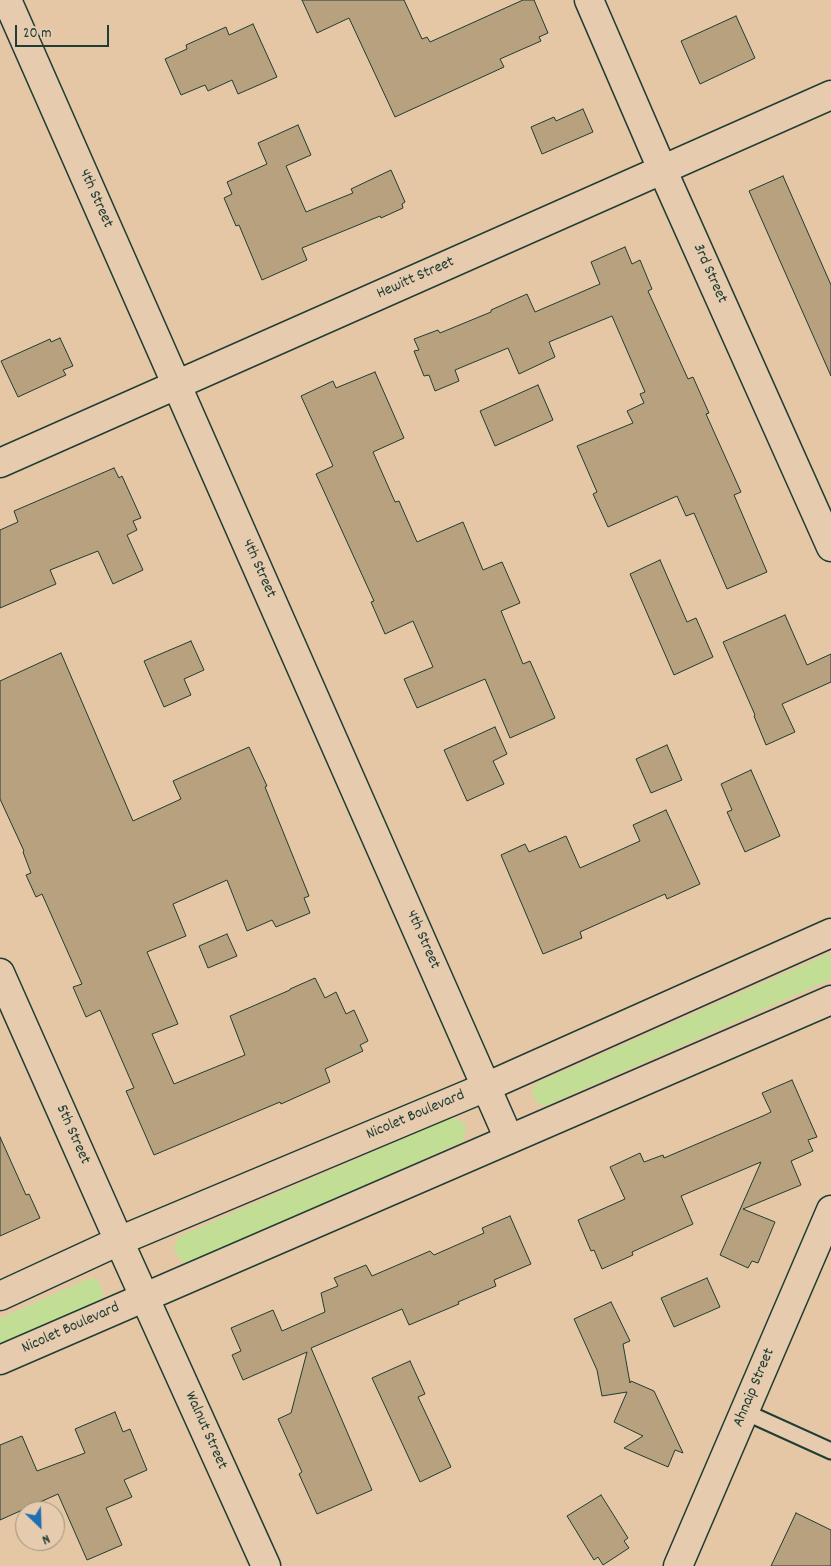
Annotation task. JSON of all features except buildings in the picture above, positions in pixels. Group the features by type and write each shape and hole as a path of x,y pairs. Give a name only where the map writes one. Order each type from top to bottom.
{"street":[{"name":"4th Street","path":"7,0 510,1139"},
{"name":"3rd Street","path":"589,0 662,169 831,547"},
{"name":"Hewitt Street","path":"0,463 831,95"},
{"name":"Nicolet Boulevard","path":"0,1296 119,1241 486,1087 831,933"},
{"name":"5th Street","path":"0,973 144,1296"},
{"name":"Nicolet Boulevard","path":"0,1360 831,1000"},
{"name":"Ahnaip Street","path":"678,1566 831,1210"},
{"name":"Walnut Street","path":"144,1296 266,1566"}],"lane":[{"path":"745,1412 831,1452"}],"green space":[{"path":"831,953 831,979 548,1105 540,1105 534,1099 532,1091 537,1083"},
{"path":"453,1117 466,1125 464,1141 190,1263 183,1262 177,1256 174,1248 178,1237"},
{"path":"90,1278 97,1280 101,1285 103,1293 101,1300 0,1345 0,1318"}]}
